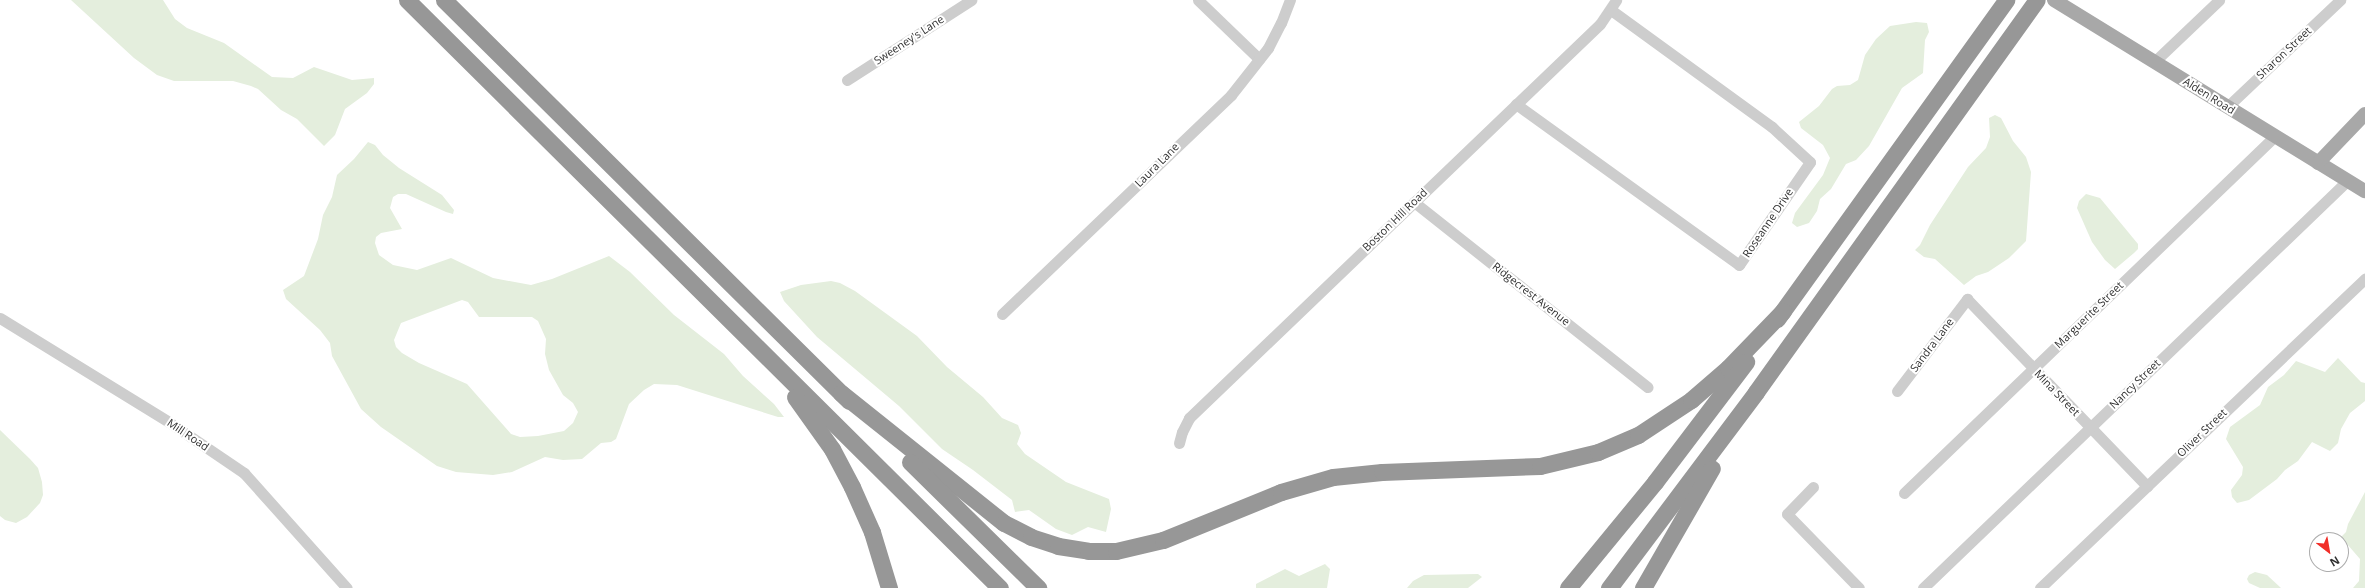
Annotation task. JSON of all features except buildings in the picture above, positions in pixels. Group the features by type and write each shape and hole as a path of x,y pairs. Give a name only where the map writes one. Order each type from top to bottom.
{"highway":[{"path":"407,0 1000,588"},
{"path":"444,0 1038,588"},
{"path":"1568,588 1676,456 1783,311 2006,0"},
{"path":"1610,588 1756,392 2034,4"},
{"path":"841,393 1004,523 1031,537 1058,546 1088,551 1116,551 1163,540 1281,492 1333,477 1382,472 1534,467 1560,463 1598,452 1638,435 1692,400 1728,368 1783,311"},
{"path":"760,350 811,418 842,467 872,532 888,588"},
{"path":"1642,588 1756,392"}],"main road":[{"name":"Alden Road","path":"2054,0 2274,137 2365,191"},
{"path":"2318,163 2365,114"}],"street":[{"name":"Sweeney's Lane","path":"847,80 971,0"},
{"path":"1198,0 1259,59"},
{"name":"Laura Lane","path":"1002,314 1231,95 1259,59 1282,23 1290,0"},
{"path":"2154,62 2219,0"},
{"name":"Sharon Street","path":"2227,107 2340,0"},
{"name":"Roseanne Drive","path":"1516,104 1740,265 1810,162 1772,127 1614,5"},
{"name":"Boston Hill Road","path":"1179,443 1182,432 1189,418 1600,24 1614,5"},
{"name":"Marguerite Street","path":"1904,493 2274,137"},
{"name":"Nancy Street","path":"1923,588 2347,181"},
{"name":"Ridgecrest Avenue","path":"1414,202 1647,387"},
{"name":"Oliver Street","path":"2040,588 2365,278"},
{"name":"Mina Street","path":"1967,299 2147,486"},
{"name":"Sandra Lane","path":"1897,391 1967,299"},
{"name":"Mill Road","path":"0,318 169,422 244,473 347,588"},
{"path":"1813,487 1787,514 1859,588"}],"green space":[{"path":"71,0 163,0 175,19 187,28 224,43 272,77 293,78 314,67 352,80 374,78 374,84 367,93 345,109 335,135 324,146 297,119 281,110 258,89 251,86 233,81 174,81 157,75 134,58"},
{"path":"1916,22 1927,23 1929,32 1925,40 1923,73 1902,88 1869,146 1856,160 1846,164 1831,189 1820,199 1817,211 1809,223 1797,227 1792,223 1795,213 1823,175 1830,158 1823,145 1801,128 1799,122 1819,106 1832,89 1837,86 1850,85 1858,80 1865,55 1876,39 1890,26"},
{"path":"1995,115 2001,118 2013,141 2026,157 2031,172 2026,241 2009,258 1988,272 1976,276 1964,285 1935,259 1924,257 1915,250 1920,245 1930,225 1968,167 1986,148 1990,137 1989,118"},
{"path":"368,142 375,145 383,155 399,168 442,195 454,210 453,214 446,212 406,194 398,194 393,197 390,208 402,229 381,233 376,237 375,243 379,255 393,265 417,270 451,258 493,278 531,285 552,279 609,256 630,272 674,315 724,354 743,376 774,404 784,417 778,417 677,385 654,384 644,390 629,404 616,439 611,442 601,443 582,459 563,460 545,457 512,472 493,475 456,472 437,466 381,427 361,409 332,356 330,343 320,330 286,299 283,290 304,276 318,239 323,215 332,197 337,175 354,159","holes":["462,300 468,302 479,317 532,317 538,321 546,339 545,354 549,370 563,395 573,403 578,412 573,423 564,431 538,436 520,437 511,434 467,384 419,363 402,353 396,347 394,340 401,323"]},
{"path":"2086,194 2100,198 2138,244 2138,249 2115,269 2105,260 2092,242 2077,208 2079,201"},
{"path":"831,281 840,283 855,291 917,336 947,367 983,397 1002,418 1018,425 1021,433 1017,444 1025,454 1066,482 1109,499 1111,509 1106,532 1088,527 1072,535 1056,529 1029,510 1015,512 1012,500 973,470 942,449 899,406 817,337 784,301 780,292 801,285"},
{"path":"2338,358 2361,382 2365,383 2365,401 2350,413 2341,429 2338,443 2330,451 2312,442 2298,461 2285,470 2277,479 2249,500 2237,503 2232,497 2231,490 2242,475 2243,467 2226,439 2230,427 2260,405 2268,387 2284,375 2296,361 2325,372"},
{"path":"0,430 38,468 42,482 43,495 40,503 27,517 16,523 5,520 0,516"},
{"path":"2365,492 2365,588 2353,588 2359,581 2360,559 2349,546 2349,532 2346,532 2348,524"},
{"path":"1325,564 1330,569 1327,588 1256,588 1256,584 1285,569 1299,576"},
{"path":"2255,572 2267,575 2281,588 2260,588 2249,583 2247,579 2249,575"},
{"path":"1478,574 1482,577 1468,588 1407,588 1413,581 1424,575"}]}
